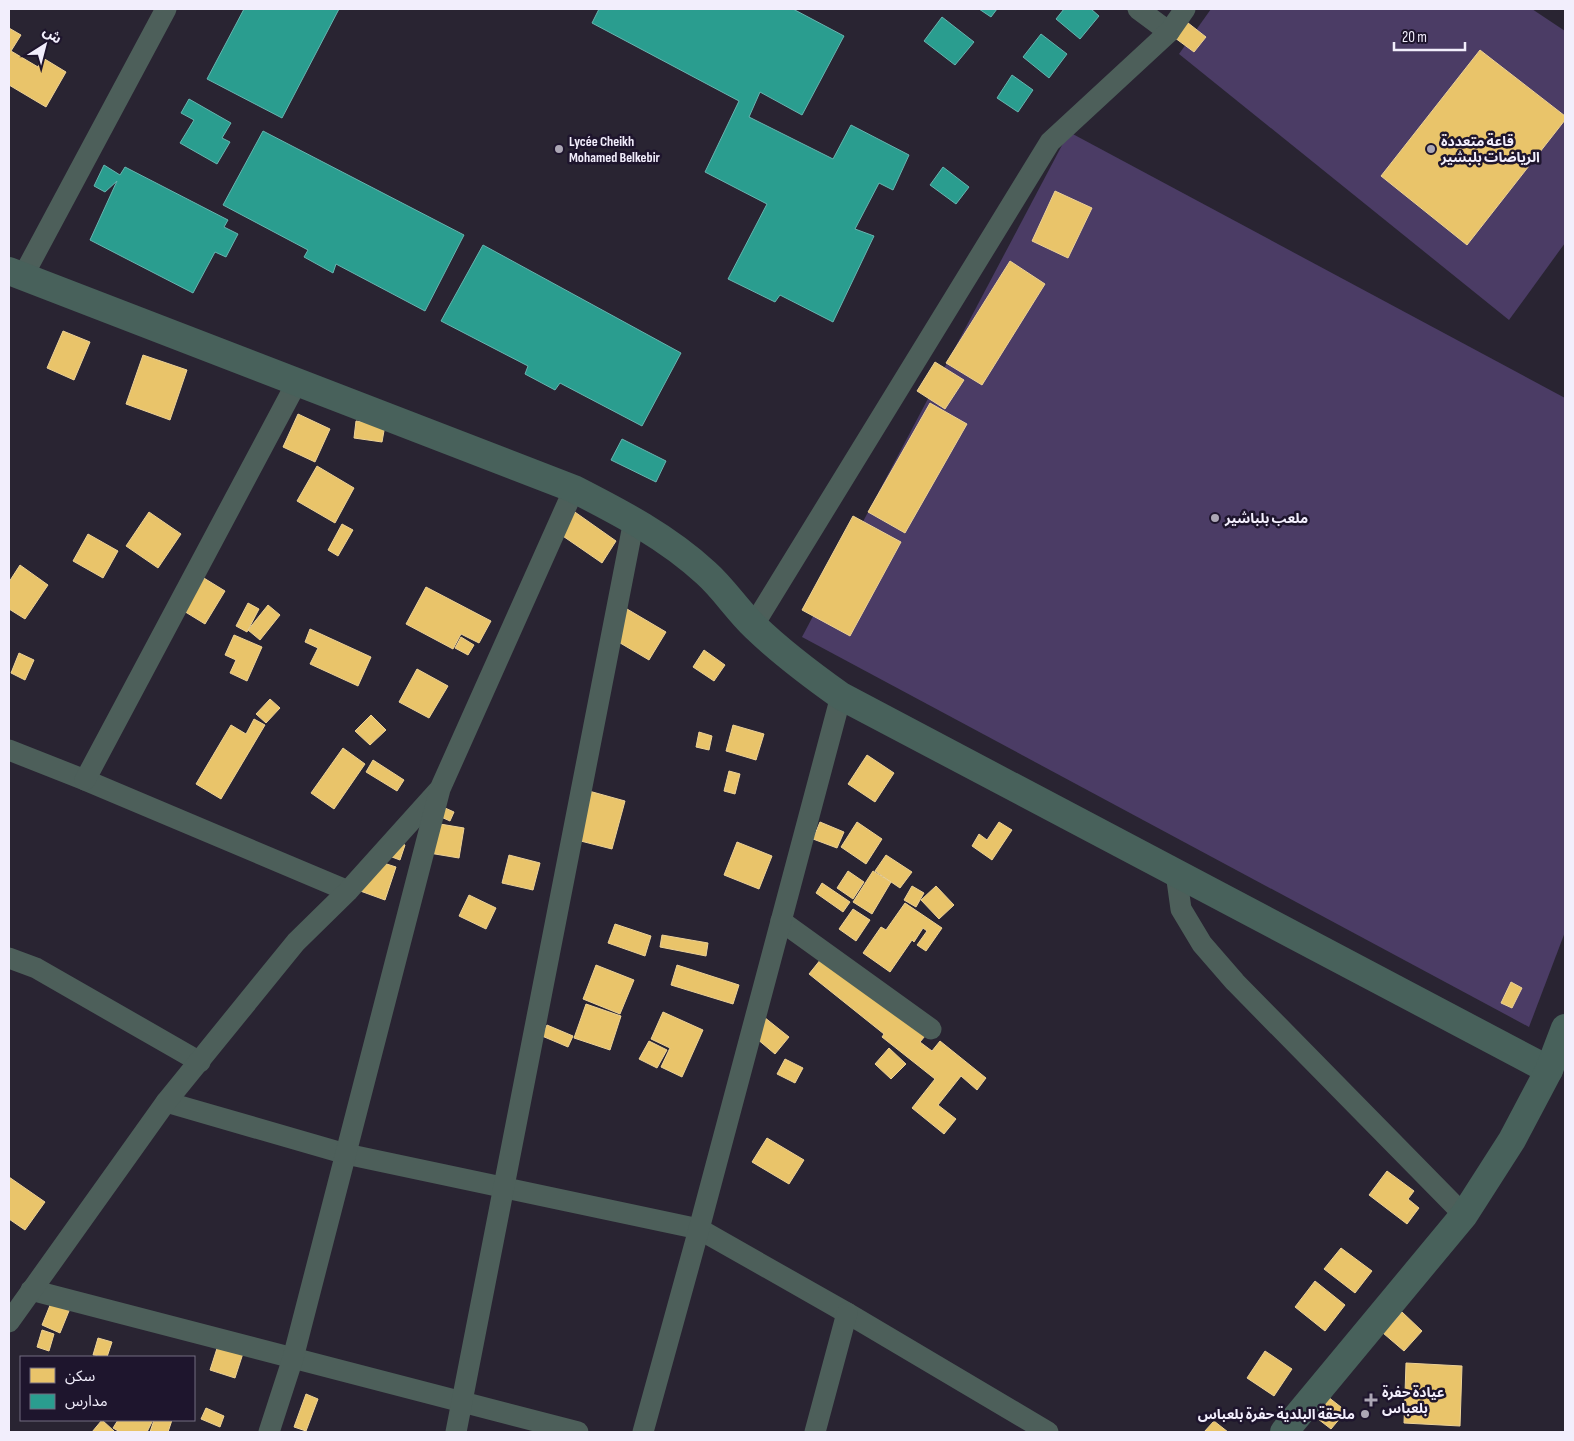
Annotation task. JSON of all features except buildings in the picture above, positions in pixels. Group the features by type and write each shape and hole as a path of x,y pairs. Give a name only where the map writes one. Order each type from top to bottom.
{"street":[{"path":"166,9 16,274 574,489 634,520 678,550 707,574 753,626 790,660 841,696 1549,1070"},
{"path":"1138,9 1169,32"},
{"path":"753,626 1050,142 1169,32 1185,9"},
{"path":"85,780 298,382"},
{"path":"269,1432 293,1358 440,789 574,489"},
{"path":"456,1432 634,520"},
{"path":"643,1432 841,696"},
{"path":"9,750 348,891"},
{"path":"9,1322 166,1102 296,942 348,891 440,789"},
{"path":"1176,873 1182,909 1202,944 1235,982 1464,1215"},
{"path":"780,922 931,1028"},
{"path":"9,958 36,968 200,1062"},
{"path":"1284,1432 1464,1215 1512,1140 1549,1070 1565,1028"},
{"path":"166,1102 346,1154 699,1229 847,1313 1048,1432"},
{"path":"31,1290 578,1432"},
{"path":"815,1432 847,1313"}],"shaded area":[{"name":"قاعة متعددة الرياضات بلبشير","path":"1211,9 1532,9 1565,31 1565,243 1509,320 1179,54"},
{"name":"ملعب بلباشير","path":"1069,132 1565,398 1565,932 1529,1027 802,637"}],"place":[{"name":"Lycée Cheikh Mohamed Belkebir","path":"559,149"},
{"name":"قاعة متعددة الرياضات بلبشير","path":"1431,149"},
{"name":"ملعب بلباشير","path":"1215,518"},
{"name":"عيادة حفرة بلعباس","path":"1371,1400"},
{"name":"ملحقة البلدية حفرة بلعباس","path":"1365,1414"}]}
